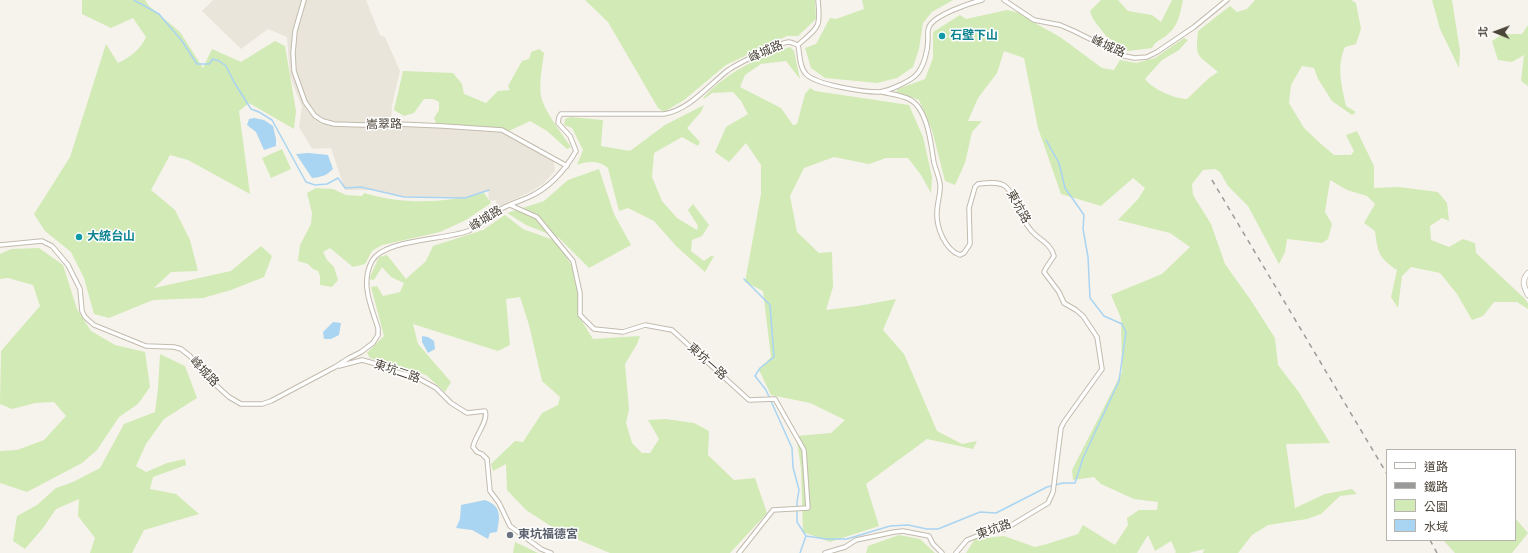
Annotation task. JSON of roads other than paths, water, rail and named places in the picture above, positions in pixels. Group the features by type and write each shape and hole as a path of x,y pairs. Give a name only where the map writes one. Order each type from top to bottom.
{"street":[{"name":"嵩翠路","path":"304,0 295,31 293,53 294,71 305,102 315,116 334,124 397,124 502,130 567,166"},
{"path":"798,45 816,28 820,22 818,0"},
{"name":"峰城路","path":"0,245 42,241 52,246 68,265 80,289 82,311 85,317 94,326 146,346 174,347 181,349 190,356 207,377 229,398 241,404 262,404 271,401 368,348 378,335 378,328 366,285 366,277 372,261 377,255 384,250 400,245 455,235 470,230 503,208 540,191 567,166 576,151 570,136 558,123 558,117 561,114 673,113 733,67 781,44 789,42 798,45 802,66 806,74 816,81 835,86 879,92 890,90 916,76 922,66 928,40 927,33 929,26 934,21 969,4 982,0"},
{"name":"峰城路","path":"1004,0 1034,20 1060,25 1124,56 1135,58 1147,57 1157,52 1194,27 1227,0"},
{"name":"東坑路","path":"879,92 910,99 917,106 924,118 931,138 934,162 940,185 937,213 938,224 947,246 953,253 960,255 964,253 970,244 969,208 975,187 978,184 993,183 1002,184 1007,187 1031,231 1044,241 1053,252 1054,256 1044,272 1059,292 1064,303 1083,316 1097,337 1099,343 1102,369 1061,428 1053,492 1048,503 1005,528 982,534 967,540 956,553"},
{"name":"東坑一路","path":"510,205 537,217 573,261 580,293 580,315 594,329 623,332 645,325 672,330 750,400 775,399 804,450 808,508 773,510 739,553"},
{"path":"1528,273 1524,279 1523,285 1528,295"},
{"name":"東坑二路","path":"335,367 362,360 373,363 396,372 416,377 428,383 436,388 451,403 467,413 485,411 487,414 474,441 473,447 487,459 490,491 499,503 510,526 541,549 551,553"},
{"path":"825,553 845,547 856,540 902,531 929,536 933,544 942,553"}],"water":[{"path":"254,118 264,120 273,126 276,146 264,150 256,132 247,125 249,119"},
{"path":"309,153 328,155 333,169 323,176 312,178 296,154"},
{"path":"333,322 341,323 339,335 331,339 324,339 323,332"},
{"path":"422,336 428,337 434,341 435,349 428,353 422,342"},
{"path":"485,500 491,502 497,509 499,522 497,532 490,533 488,539 472,530 456,528 460,519 461,505"}],"waterway":[{"path":"134,0 159,14 182,41 197,64 209,64 213,59 226,66 251,109 272,120 306,182 315,185 327,184 338,178 345,188 361,187 404,197 465,198 489,190"},
{"path":"800,553 806,536 826,539 847,539 890,526 908,525 927,529 938,529 980,512 996,513 1047,487 1063,483 1075,483 1083,458 1119,381 1126,332 1122,324 1104,316 1090,298 1088,257 1083,229 1084,215 1065,188 1059,163 1046,140"},
{"path":"744,279 770,305 774,357 760,368 755,376 766,390 792,448 793,467 799,490 797,502 797,522 806,536"}],"railway":[{"path":"1212,180 1386,472"},
{"path":"1431,541 1437,553"}],"place":[{"name":"石壁下山","path":"942,36"},
{"name":"大統台山","path":"79,237"},
{"name":"東坑福德宮","path":"510,535"}]}
